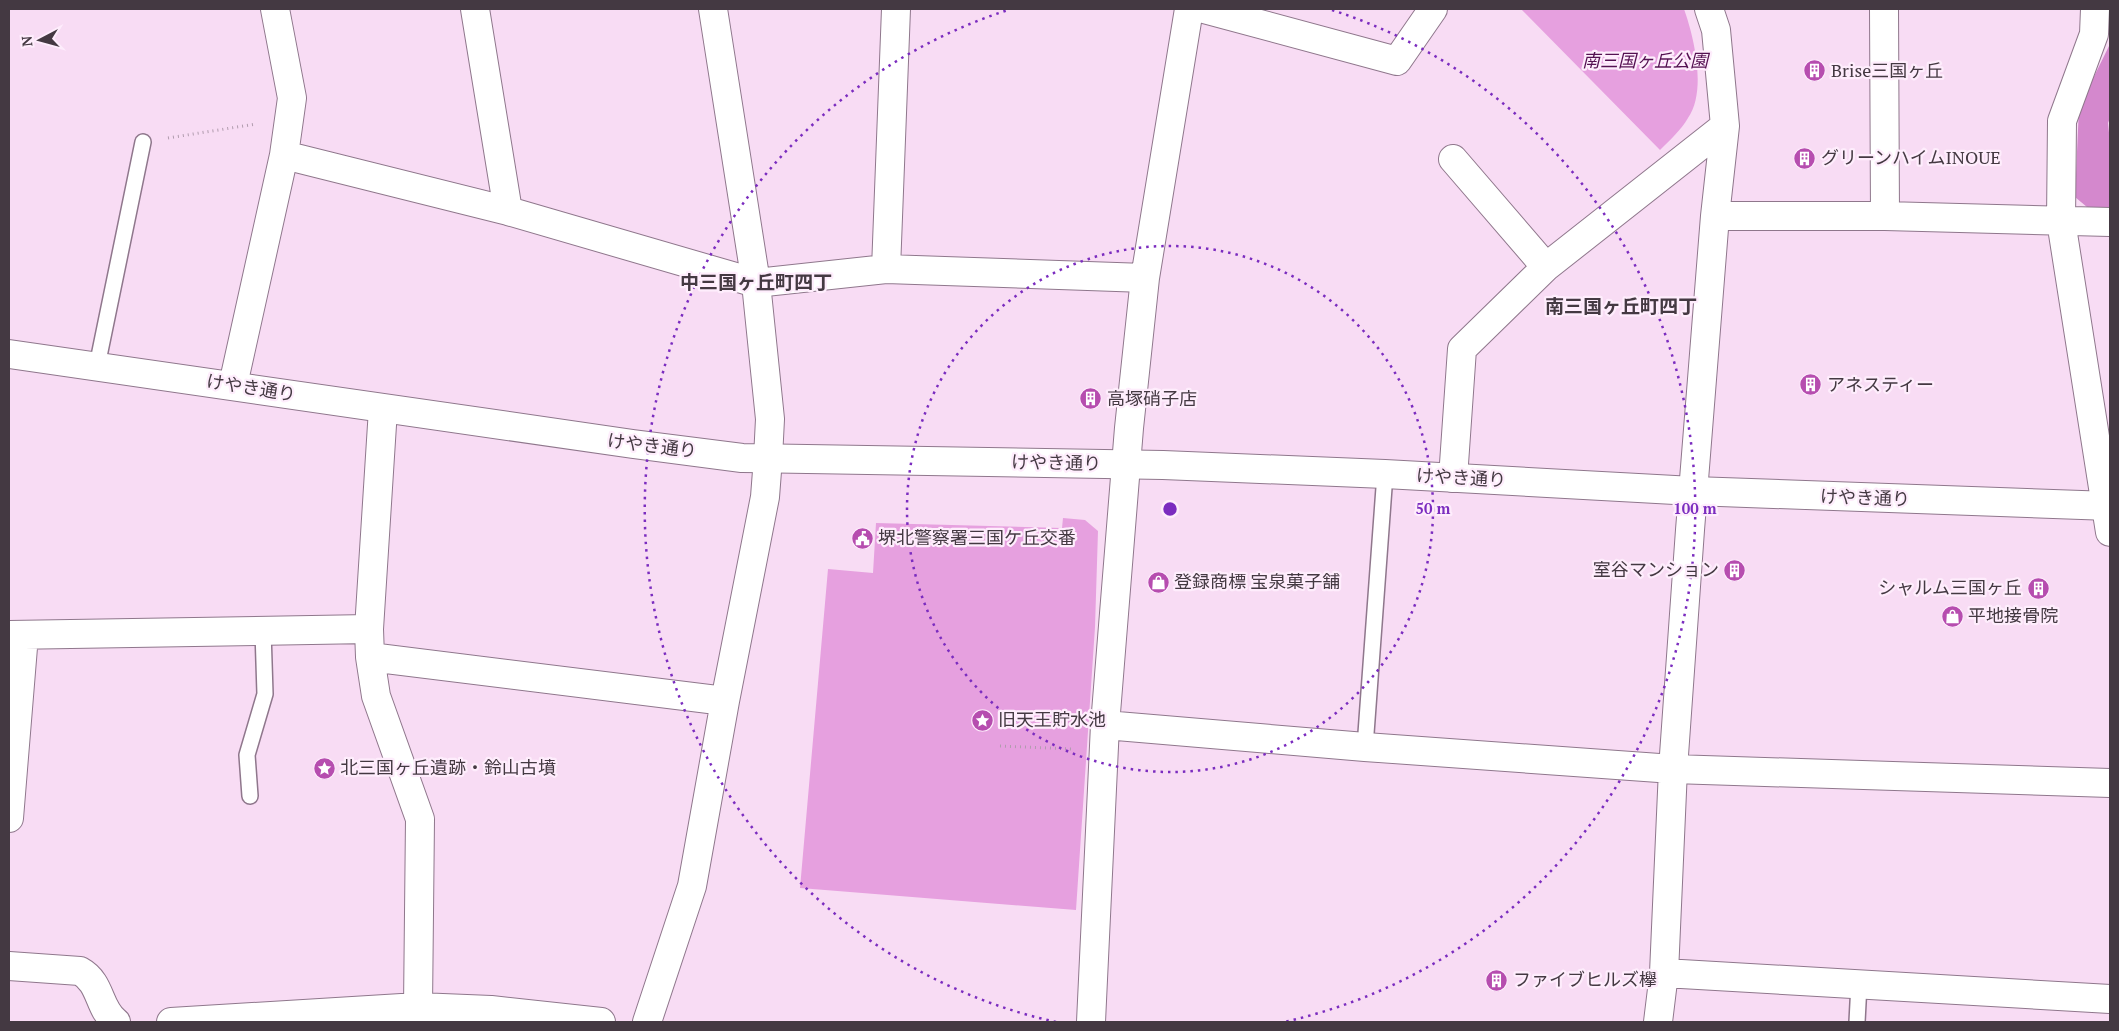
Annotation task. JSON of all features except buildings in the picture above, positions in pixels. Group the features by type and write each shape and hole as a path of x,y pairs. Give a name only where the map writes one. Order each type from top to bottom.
{"street":[{"path":"233,385 284,155 292,98 274,9"},
{"path":"475,9 508,211"},
{"path":"647,1022 692,886 725,701 765,497 768,458 770,419 756,283 713,9"},
{"path":"886,269 896,9"},
{"path":"1091,1022 1104,725 1126,464 1145,278 1189,9"},
{"path":"1204,9 1397,61 1433,9"},
{"path":"1658,1022 1664,973 1673,769 1693,492 1715,216 1725,126 1716,30 1709,9"},
{"path":"1884,9 1885,216"},
{"path":"2095,9 2094,34 2062,121 2061,221 2109,515"},
{"path":"1454,478 1462,349 1546,267 1725,126"},
{"path":"284,155 508,211 756,283 886,269 1145,278"},
{"path":"1453,159 1546,267"},
{"path":"1715,216 1885,216 2110,222"},
{"name":"けやき通り","path":"9,354 233,385 383,409 742,458 1126,464 1385,474 2109,515"},
{"path":"383,409 369,629 370,657 376,696 420,819 418,1007"},
{"path":"9,818 16,635 369,629"},
{"path":"370,657 725,701"},
{"path":"1104,725 1365,748 1673,769 2110,783"},
{"path":"9,966 80,971 89,977 95,985 107,1013 116,1022"},
{"path":"1664,973 2110,999"},
{"path":"171,1022 418,1007 491,1010 601,1022"}],"lane":[{"path":"97,366 143,142"},
{"path":"1365,748 1385,474"},
{"path":"250,796 247,755 265,694 263,631"},
{"path":"1857,1022 1859,984"}],"path":[{"path":"143,142 289,120"},
{"path":"1000,746 1045,748"}],"green space":[{"name":"南三国ヶ丘公園","path":"1521,9 1684,9 1695,49 1698,79 1694,107 1685,122 1660,150"},
{"path":"1063,518 1085,520 1098,531 1095,627 1076,910 800,888 828,569 873,573 876,523 1062,528"}],"shaded area":[{"path":"2110,11 2110,118 2108,123 2110,142 2110,207 2087,207 2075,197 2079,107 2109,46"}],"place":[{"name":"Brise三国ヶ丘","path":"1815,71"},
{"name":"グリーンハイムINOUE","path":"1805,158"},
{"name":"アネスティー","path":"1811,385"},
{"name":"高塚硝子店","path":"1091,399"},
{"name":"堺北警察署三国ケ丘交番","path":"862,538"},
{"name":"室谷マンション","path":"1735,570"},
{"name":"登録商標 宝泉菓子舗","path":"1158,582"},
{"name":"シャルム三国ヶ丘","path":"2038,588"},
{"name":"平地接骨院","path":"1952,616"},
{"name":"旧天王貯水池","path":"982,720"},
{"name":"北三国ヶ丘遺跡・鈴山古墳","path":"324,768"},
{"name":"ファイブヒルズ欅","path":"1497,980"}],"district":[{"name":"中三国ヶ丘町四丁","path":"756,282"},
{"name":"南三国ヶ丘町四丁","path":"1621,306"}]}
